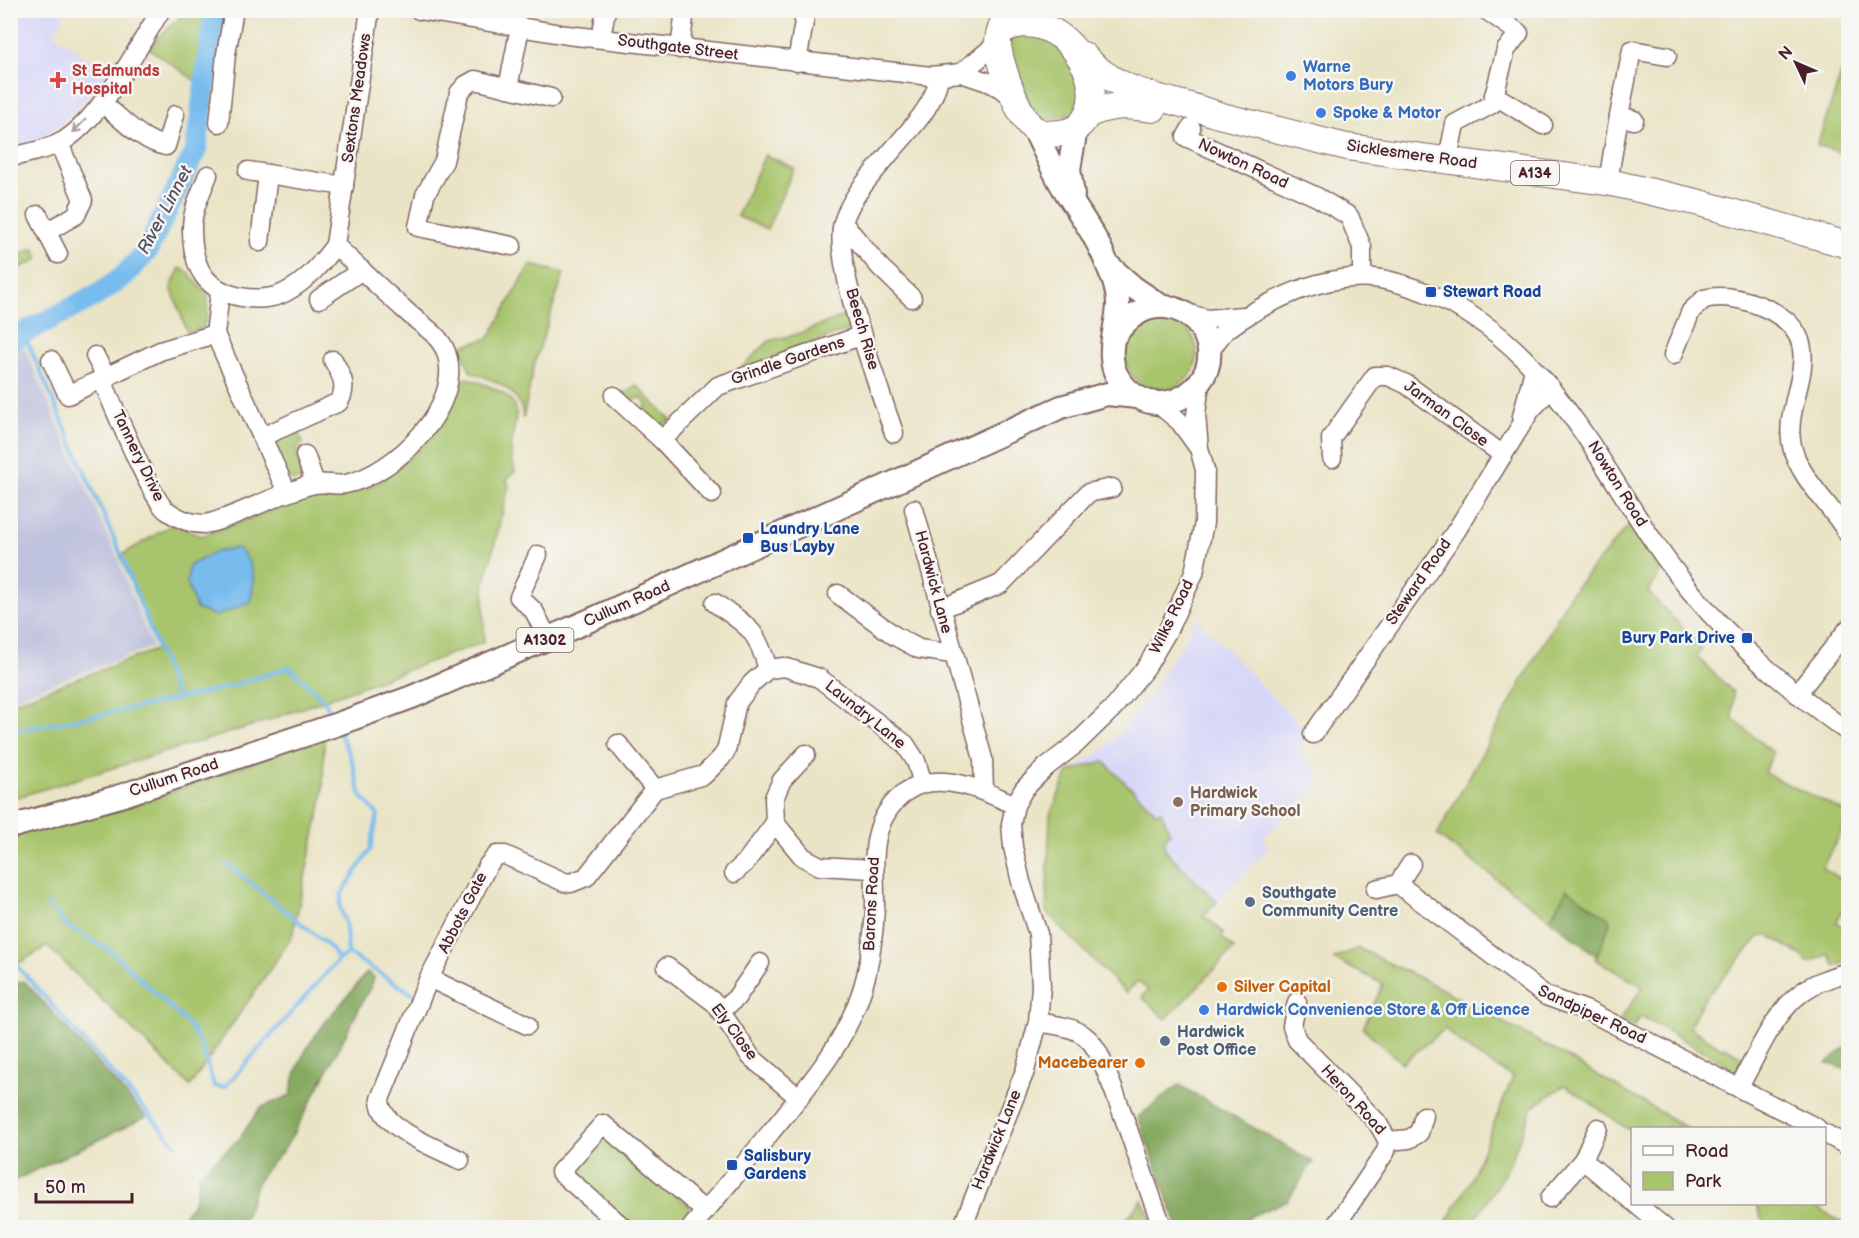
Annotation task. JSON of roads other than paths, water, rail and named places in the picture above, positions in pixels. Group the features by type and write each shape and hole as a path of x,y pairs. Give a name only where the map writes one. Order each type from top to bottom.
{"highway":[{"path":"1044,12 1062,22 1075,36 1091,94 1083,122 1055,134 1033,128 1014,96 1002,28 1023,13 1044,12"},
{"name":"Sicklesmere Road","path":"1075,36 1119,85 1139,93 1218,115 1347,147 1608,182 1696,202 1848,245"},
{"name":"Sicklesmere Road","path":"1083,122 1124,104 1196,115 1218,115"}],"main road":[{"name":"Cullum Road","path":"1074,202 1069,169 1083,122"},
{"name":"Cullum Road","path":"1033,128 1107,264 1118,301 1113,347 1100,378 1061,407"},
{"name":"Cullum Road","path":"1107,264 1133,287 1161,306"},
{"path":"1161,306 1186,313 1202,330 1209,353 1207,368 1200,382 1189,394 1174,401 1147,400 1119,381 1113,347 1126,320 1142,309 1161,306"},
{"name":"Cullum Road","path":"10,827 117,796 338,724 412,697 548,639 1061,407 1107,394 1147,400"}],"street":[{"path":"10,157 59,143 102,103 161,10"},
{"path":"219,123 226,54 234,10"},
{"name":"Sextons Meadows","path":"220,293 255,300 285,292 316,271 335,245 370,10"},
{"name":"Southgate Street","path":"419,10 465,14 520,27 680,49 939,76 961,73"},
{"path":"601,38 606,10"},
{"path":"680,49 685,10"},
{"path":"797,62 806,10"},
{"path":"1448,159 1455,124 1492,104 1506,50 1519,33 1486,10"},
{"path":"508,88 520,27"},
{"path":"1002,28 961,73 991,82 1014,96"},
{"path":"1608,182 1626,118 1632,50 1667,56"},
{"name":"Beech Rise","path":"894,434 863,335 840,250 843,223 857,193 932,101 939,76"},
{"path":"512,246 418,227 425,195 444,161 461,88 475,81 551,98"},
{"path":"1494,95 1543,125"},
{"path":"102,103 144,137 166,146 175,115"},
{"name":"Nowton Road","path":"1191,128 1186,137 1317,197 1349,216 1362,247 1362,276"},
{"path":"58,254 43,223 76,214 83,200 59,143"},
{"name":"Sextons Meadows","path":"248,171 345,186"},
{"path":"260,242 268,174"},
{"path":"208,175 195,208 193,242 202,275 220,293 215,334 233,377 264,436 287,492"},
{"path":"843,223 880,267 912,298"},
{"name":"Tannery Drive","path":"95,356 150,486 164,508 187,522 206,524 315,483 346,484 386,467 406,452 429,428 447,388 446,353 440,340 335,245"},
{"path":"319,299 362,270"},
{"name":"Nowton Road","path":"1209,353 1228,328 1303,287 1342,277 1362,276 1407,285 1441,298 1493,330 1551,388 1573,417 1668,564 1724,628 1797,694 1848,732"},
{"path":"1680,347 1691,311 1704,298 1750,302 1773,311 1788,323 1800,341 1803,363 1791,431 1791,445 1803,469 1848,534"},
{"name":"Nowton Road","path":"1186,313 1207,319 1253,314"},
{"path":"51,360 68,394 105,379 160,351 215,334"},
{"name":"Grindle Gardens","path":"662,440 718,386 863,335"},
{"path":"264,436 339,402 345,393 344,380 333,360"},
{"name":"Steward Road","path":"1519,427 1534,370"},
{"name":"Jarman Close","path":"1332,458 1331,438 1375,376 1388,376 1406,384 1503,455"},
{"name":"Wilks Road","path":"1015,805 1024,789 1046,767 1077,744 1113,708 1147,666 1167,632 1194,573 1204,523 1205,470 1199,448 1196,415 1200,382"},
{"name":"Steward Road","path":"1313,734 1456,531 1519,427 1551,388"},
{"path":"614,396 662,440 712,494"},
{"name":"Wilks Road","path":"1147,400 1180,422 1199,448"},
{"path":"305,455 315,483"},
{"path":"940,609 1001,584 1088,493 1112,488"},
{"name":"Hardwick Lane","path":"914,509 952,654 983,759 984,790"},
{"path":"538,555 519,597 534,611 548,639"},
{"name":"Hardwick Lane","path":"838,594 895,636 919,649 952,654"},
{"path":"618,744 656,789 694,779 711,769 726,751 737,703 752,683 768,669 760,641 750,628 715,603"},
{"path":"1797,694 1848,629"},
{"name":"Laundry Lane","path":"768,669 784,667 819,678 905,744 916,761 923,784"},
{"path":"806,754 782,780 774,798 775,823 803,857 820,866 873,869"},
{"path":"923,784 931,782 984,790 1015,805"},
{"name":"Barons Road","path":"691,1227 823,1068 843,1036 856,1008 866,975 872,942 875,906 873,869 878,826 891,807 908,791 923,784"},
{"name":"Abbots Gate","path":"460,1160 393,1125 384,1115 380,1104 381,1093 429,978 492,859 497,855 505,855 564,882 579,881 586,877 656,789"},
{"name":"Hardwick Lane","path":"962,1227 1024,1071 1038,1022 1041,986 1038,934 1021,882 1013,847 1011,824 1015,805"},
{"path":"734,873 745,863 775,823"},
{"path":"1376,890 1398,884 1411,864"},
{"name":"Sandpiper Road","path":"1398,884 1546,996 1588,1011 1814,1127"},
{"path":"722,1010 736,998 760,963"},
{"name":"Ely Close","path":"667,968 722,1010 751,1057 799,1098"},
{"path":"1739,1087 1770,1032 1798,995 1816,983 1848,972"},
{"path":"429,978 527,1025"},
{"name":"Heron Road","path":"1297,1002 1292,1026 1297,1040 1377,1122 1388,1141 1386,1151 1334,1227"},
{"path":"1038,1022 1074,1030 1085,1036 1100,1056 1124,1111 1163,1227"},
{"path":"1388,1141 1409,1139 1419,1133 1424,1116"},
{"path":"624,1227 556,1177 607,1119 705,1211"},
{"path":"1550,1198 1583,1160 1598,1128"},
{"path":"1826,1134 1848,1146"},
{"path":"1583,1160 1631,1200"},
{"path":"1638,1205 1665,1227"}],"water":[{"path":"238,548 244,554 253,574 250,602 216,616 196,609 187,583 189,566 215,552"}],"waterway":[{"name":"River Linnet","path":"10,340 97,295 124,276 147,251 196,150 215,10"},
{"path":"24,334 123,559 177,699"},
{"path":"10,732 186,697 289,667 325,701 332,717"},
{"path":"48,904 66,925 112,952 189,1025 202,1047 214,1086 225,1087 339,959 348,954 346,927 340,906 342,893 370,850 378,815 361,796 351,758 339,732"},
{"path":"227,864 329,946 339,959"},
{"path":"349,954 416,996"},
{"path":"10,958 176,1145"}],"place":[{"name":"Warne Motors Bury","path":"1291,76"},
{"name":"St Edmunds Hospital","path":"58,80"},
{"name":"Spoke & Motor","path":"1321,113"},
{"name":"Stewart Road","path":"1431,292"},
{"name":"Laundry Lane Bus Layby","path":"748,538"},
{"name":"Bury Park Drive","path":"1747,638"},
{"name":"Hardwick Primary School","path":"1178,802"},
{"name":"Southgate Community Centre","path":"1250,902"},
{"name":"Silver Capital","path":"1222,987"},
{"name":"Hardwick Convenience Store & Off Licence","path":"1204,1010"},
{"name":"Hardwick Post Office","path":"1165,1041"},
{"name":"Macebearer","path":"1140,1063"},
{"name":"Salisbury Gardens","path":"732,1165"}]}
